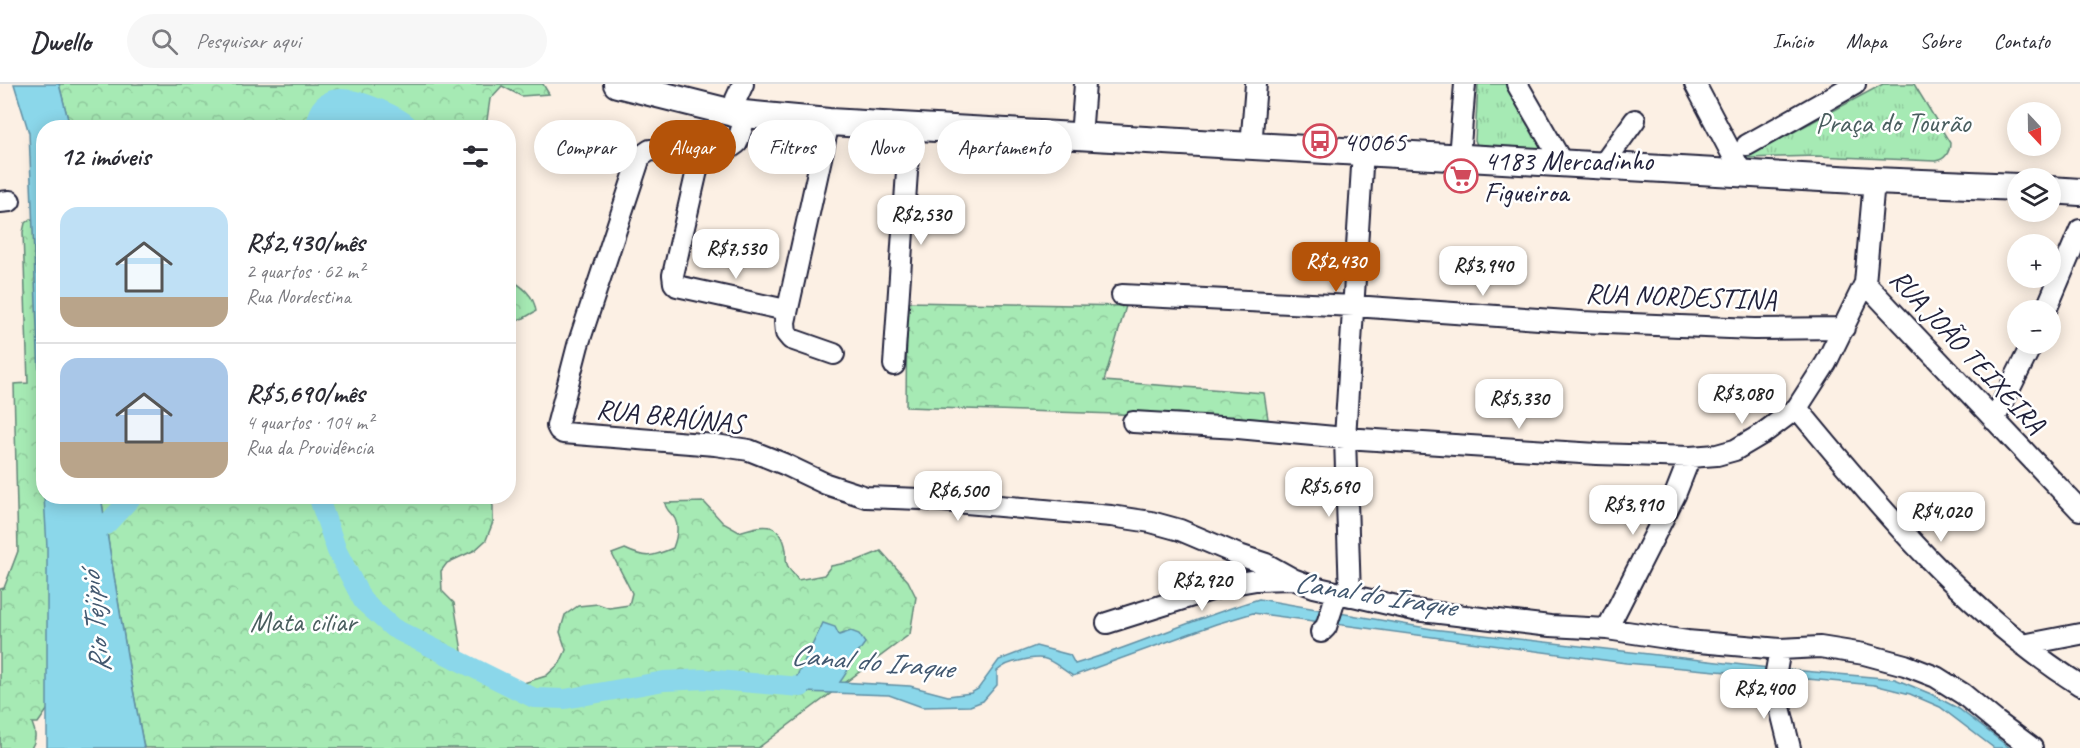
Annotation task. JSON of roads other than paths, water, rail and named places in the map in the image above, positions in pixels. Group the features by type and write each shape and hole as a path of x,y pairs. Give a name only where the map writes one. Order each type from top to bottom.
{"main road":[{"path":"617,84 739,114 806,120"},
{"path":"925,128 1602,166 1740,157 1874,181 2007,187"},
{"path":"2061,191 2080,192"}],"street":[{"path":"739,114 734,102 743,84"},
{"path":"1081,137 1085,84"},
{"path":"1251,147 1256,84"},
{"path":"1459,157 1465,84"},
{"path":"1517,84 1563,164"},
{"path":"1695,84 1740,157 1855,84"},
{"name":"RUA BRAÚNAS","path":"736,145 739,114"},
{"path":"1602,166 1635,120"},
{"name":"RUA BRAÚNAS","path":"649,151 640,157 578,345 557,426 559,430 568,434 715,445 748,450 826,484 866,497 932,500 1111,516 1151,522 1180,530 1266,564 1293,579 1340,598 1414,610 1550,626 1607,629 1779,654 1820,647 1864,654 1905,665 1936,677 1963,694 2032,748"},
{"path":"1323,630 1340,598 1346,438 1363,151"},
{"path":"696,174 673,275 674,283 677,286 786,310"},
{"path":"817,174 786,310 786,333 791,339 834,354"},
{"path":"894,365 907,174"},
{"path":"1133,422 1598,454 1690,457 1717,455 1735,450 1762,434 1797,408 1826,363 1865,283 1874,181"},
{"path":"2050,300 2080,230"},
{"name":"RUA JOÃO TEIXEIRA","path":"1865,283 2080,510"},
{"name":"RUA NORDESTINA","path":"1122,295 1354,306 1582,322 1754,328 1844,328"},
{"path":"1994,420 2027,354"},
{"path":"1797,408 1887,515 1959,588 2023,645 2080,685"},
{"path":"1607,629 1675,495 1690,457"},
{"path":"1107,624 1227,585 1256,580 1293,579"},
{"path":"2023,645 2080,634"},
{"path":"1779,654 1774,683 1790,748"}],"water":[{"path":"14,84 59,84 68,120 36,120 36,304 29,133"},
{"name":"Rio Tejipió","path":"44,504 102,504 144,748 47,748 47,547"},
{"path":"1259,599 1432,629 1769,668 1895,679 1959,709 2010,748 1994,748 1940,707 1910,694 1874,685 1626,663 1253,613 1216,624 1073,676 1043,658 1013,662 997,671 997,685 983,701 970,706 922,707 889,695 774,691 778,680 795,680 823,623 835,627 839,635 851,631 859,634 865,643 840,682 910,686 948,696 971,693 978,689 999,660 1036,646 1070,655 1075,664"}],"waterway":[{"path":"324,120 330,109 339,106 357,108 387,120"},
{"name":"Canal do Iraque","path":"106,525 126,504"},
{"name":"Canal do Iraque","path":"321,504 337,551 363,601 393,628 534,698 565,699 664,681 705,679 801,687"}],"place":[{"name":"40065","path":"1320,141"},
{"name":"4183 Mercadinho Figueiroa","path":"1461,176"}],"park label":[{"name":"Praça do Tourão","path":"1893,122"},
{"name":"Mata ciliar","path":"303,621"}]}
